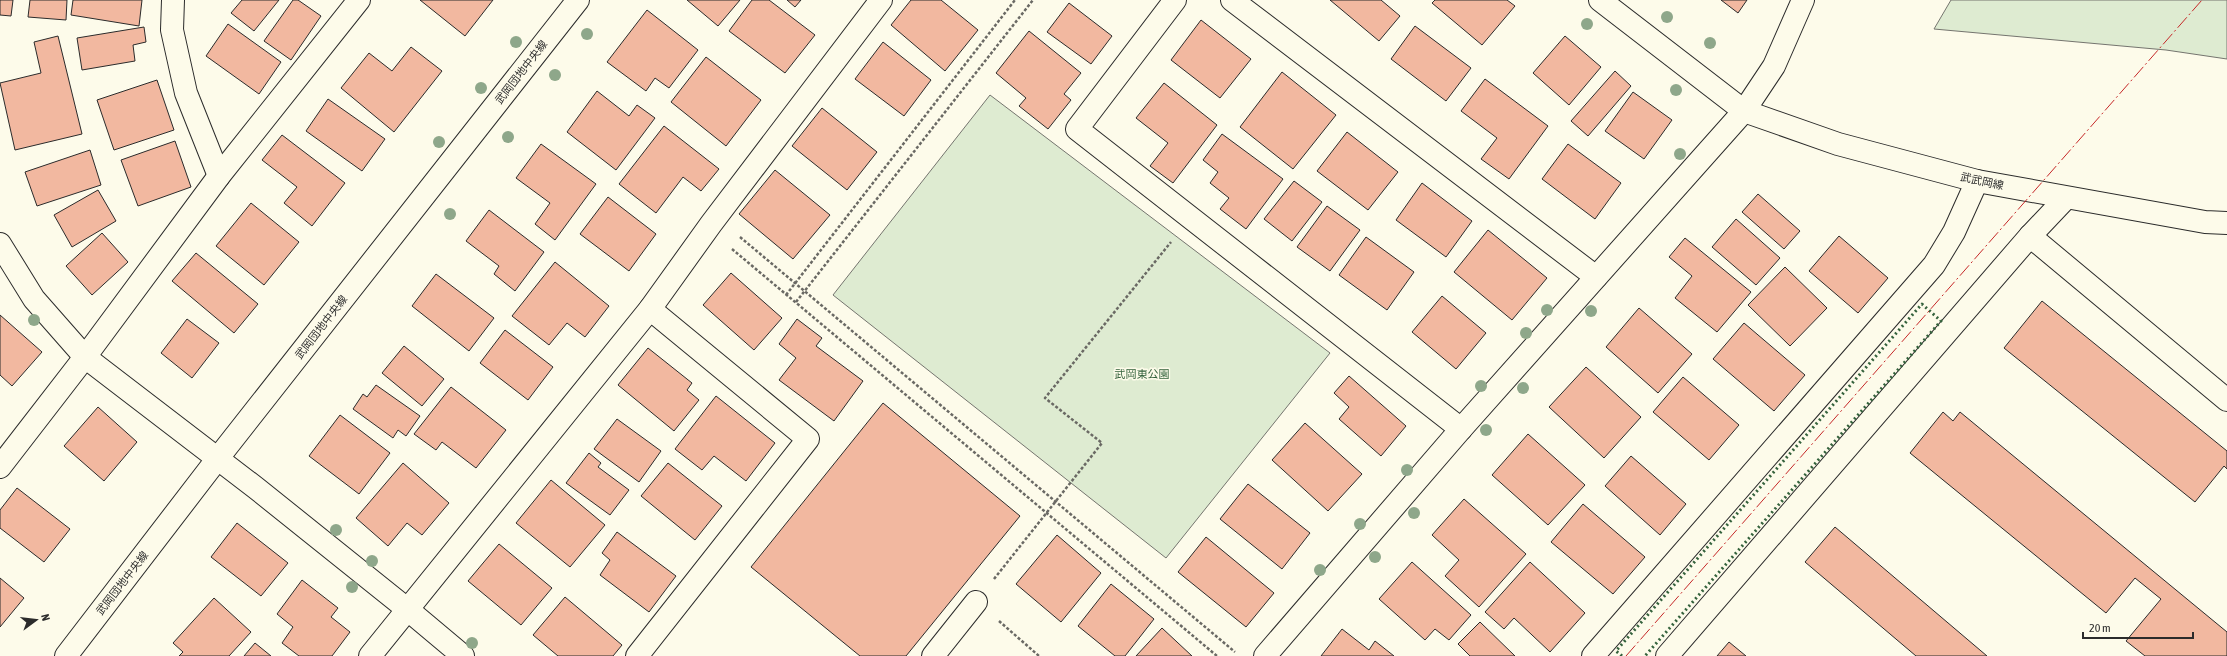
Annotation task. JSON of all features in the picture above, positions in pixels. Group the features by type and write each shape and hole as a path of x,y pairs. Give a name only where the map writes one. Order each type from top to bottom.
{"street":[{"path":"173,0 172,30 186,93 219,176"},
{"path":"0,467 86,357 219,176 359,0"},
{"name":"武岡団地中央線","path":"66,656 218,458 578,0"},
{"path":"370,656 717,227 881,0"},
{"path":"1175,0 1077,130 1461,429"},
{"path":"1232,0 1596,277"},
{"name":"武武岡線","path":"1600,0 1744,111 1838,144 1977,181 2204,222 2227,223"},
{"path":"1265,656 1461,429 1744,111 1774,66 1803,0"},
{"path":"1593,656 1934,265 1954,232 1977,181"},
{"path":"1667,656 2030,236 2066,198"},
{"path":"2204,222 2227,232"},
{"path":"2030,236 2227,400"},
{"path":"0,244 34,299 86,357 218,458 408,609 463,656"},
{"path":"637,656 808,439 650,308"},
{"path":"934,656 976,602"}],"path":[{"path":"786,295 1015,0"},
{"path":"796,302 1033,0"},
{"path":"1039,656 976,602 1102,442 1045,398 1190,218"},
{"path":"717,227 732,230 1236,653"},
{"path":"717,227 722,241 1217,656"}],"green space":[{"path":"1951,0 2227,0 2227,59 2166,50 1934,29"},
{"name":"武岡東公園","path":"990,95 1330,353 1166,558 833,295"}],"building":[{"path":"0,0 13,0 11,16 0,15"},
{"path":"30,0 67,0 66,20 28,17"},
{"path":"73,0 142,0 139,26 71,15"},
{"path":"242,0 279,0 254,31 231,13"},
{"path":"293,0 298,0 321,16 291,60 264,41"},
{"path":"420,0 493,0 465,36"},
{"path":"687,0 740,0 718,26"},
{"path":"752,0 769,0 815,35 785,73 729,31"},
{"path":"787,0 801,0 795,7"},
{"path":"911,0 941,0 978,30 945,71 891,25"},
{"path":"1330,0 1381,0 1400,16 1379,41"},
{"path":"1435,0 1507,0 1515,6 1482,45 1432,3"},
{"path":"1721,0 1747,0 1738,13"},
{"path":"1069,3 1112,36 1091,64 1047,32"},
{"path":"647,10 698,50 669,88 655,78 646,91 607,62"},
{"path":"1201,20 1251,59 1220,98 1171,60"},
{"path":"228,24 281,62 259,94 206,56"},
{"path":"1415,26 1471,68 1446,101 1391,59"},
{"path":"144,27 146,42 133,45 135,61 82,70 77,38"},
{"path":"1029,31 1081,73 1064,94 1071,100 1048,129 1019,106 1026,98 996,73"},
{"path":"58,36 82,134 15,150 0,83 41,73 34,42"},
{"path":"1565,36 1601,67 1569,105 1533,73"},
{"path":"883,42 931,80 904,116 855,79"},
{"path":"411,47 442,71 394,132 341,88 369,53 392,71"},
{"path":"706,57 761,100 726,146 671,102"},
{"path":"1615,71 1631,86 1588,136 1571,121"},
{"path":"1282,72 1336,115 1293,169 1240,127"},
{"path":"1485,79 1548,126 1509,179 1481,159 1497,138 1461,111"},
{"path":"157,80 174,130 114,150 97,100"},
{"path":"1164,83 1217,125 1173,183 1150,166 1168,143 1136,118"},
{"path":"597,91 629,116 637,105 655,118 616,170 567,132"},
{"path":"1633,92 1672,120 1644,159 1605,131"},
{"path":"328,99 385,139 362,171 306,131"},
{"path":"822,108 877,152 847,190 792,146"},
{"path":"664,126 719,169 701,191 683,177 656,213 619,184"},
{"path":"1347,132 1398,172 1368,210 1317,171"},
{"path":"1222,134 1283,179 1246,229 1220,209 1229,198 1210,183 1218,172 1203,160"},
{"path":"282,135 345,183 312,226 284,203 297,187 262,160"},
{"path":"175,141 191,187 138,206 121,160"},
{"path":"541,144 596,184 555,240 535,224 550,203 516,178"},
{"path":"1568,144 1621,183 1595,219 1542,179"},
{"path":"90,150 101,185 37,206 25,172"},
{"path":"775,170 830,215 793,259 739,214"},
{"path":"1294,181 1322,202 1292,241 1264,219"},
{"path":"1422,183 1472,221 1446,257 1396,220"},
{"path":"98,190 116,221 72,247 54,215"},
{"path":"1758,194 1800,231 1784,249 1742,212"},
{"path":"608,197 656,234 629,271 580,234"},
{"path":"251,203 299,242 264,285 216,246"},
{"path":"1327,206 1360,230 1330,271 1297,247"},
{"path":"489,210 544,252 515,291 494,274 499,266 466,241"},
{"path":"1736,219 1780,258 1756,285 1712,247"},
{"path":"1488,230 1547,278 1512,320 1454,272"},
{"path":"102,233 128,262 92,295 66,266"},
{"path":"1839,236 1888,278 1858,313 1809,271"},
{"path":"1366,237 1414,272 1387,310 1339,275"},
{"path":"1685,238 1751,292 1717,332 1675,298 1692,276 1669,257"},
{"path":"196,253 258,304 234,333 172,281"},
{"path":"555,262 609,306 585,337 567,323 549,345 512,316"},
{"path":"1785,267 1827,308 1790,346 1748,305"},
{"path":"731,273 782,318 754,350 703,305"},
{"path":"436,274 494,318 469,351 412,306"},
{"path":"1442,296 1486,333 1456,369 1412,332"},
{"path":"2042,301 2227,451 2227,469 2224,466 2195,502 2004,348"},
{"path":"1639,308 1692,354 1658,393 1606,347"},
{"path":"0,315 42,352 12,386 0,375"},
{"path":"187,319 219,343 192,378 161,353"},
{"path":"797,319 822,338 816,346 863,381 834,421 779,380 796,358 779,344"},
{"path":"1744,323 1805,375 1774,411 1713,359"},
{"path":"505,330 553,367 528,400 480,363"},
{"path":"404,346 444,379 422,406 382,373"},
{"path":"648,348 692,383 687,390 699,400 674,431 618,385"},
{"path":"1586,367 1641,417 1604,458 1549,407"},
{"path":"1349,376 1406,426 1381,456 1339,419 1349,407 1334,393"},
{"path":"1683,377 1739,425 1709,460 1653,412"},
{"path":"376,385 420,416 406,436 398,430 393,438 353,409 363,394 367,397"},
{"path":"451,387 506,430 476,468 442,442 436,450 414,434"},
{"path":"716,396 775,443 746,481 714,456 702,470 675,449"},
{"path":"883,403 1020,516 906,656 860,656 751,567"},
{"path":"98,407 137,442 104,481 64,446"},
{"path":"1943,412 1953,421 1960,412 2227,632 2227,656 2145,656 2126,641 2161,599 2135,578 2106,613 1910,453"},
{"path":"340,415 390,453 359,494 309,456"},
{"path":"617,419 661,451 639,482 594,449"},
{"path":"1305,423 1362,474 1328,511 1272,460"},
{"path":"1528,434 1585,485 1548,525 1492,475"},
{"path":"589,453 601,463 598,467 629,490 610,515 566,483"},
{"path":"1631,456 1686,504 1660,535 1605,486"},
{"path":"403,463 449,503 422,535 407,523 388,546 356,518"},
{"path":"668,463 722,506 695,540 641,496"},
{"path":"551,480 605,525 570,567 516,523"},
{"path":"1248,484 1310,533 1282,569 1220,519"},
{"path":"17,488 70,529 44,562 0,528 0,510"},
{"path":"1464,499 1526,554 1479,607 1445,576 1459,560 1432,535"},
{"path":"1583,504 1645,557 1613,594 1551,542"},
{"path":"237,523 288,563 261,596 211,557"},
{"path":"1835,527 1987,656 1916,656 1805,562"},
{"path":"617,532 676,576 649,612 600,575 610,560 602,553"},
{"path":"1057,535 1101,573 1061,622 1016,584"},
{"path":"1206,537 1274,593 1246,627 1178,572"},
{"path":"499,544 552,588 521,625 468,581"},
{"path":"1412,562 1471,615 1449,640 1435,629 1425,640 1379,599"},
{"path":"1530,562 1585,613 1550,652 1514,618 1504,629 1485,612"},
{"path":"0,578 24,598 0,627"},
{"path":"302,580 338,608 331,617 350,632 332,656 299,656 282,643 293,627 277,614"},
{"path":"1111,584 1154,619 1125,656 1115,656 1078,626"},
{"path":"565,597 622,645 613,656 558,656 533,635"},
{"path":"214,598 251,632 229,656 179,656 183,652 173,643"},
{"path":"1480,622 1515,656 1470,656 1458,644"},
{"path":"1162,628 1192,656 1136,656"},
{"path":"1342,629 1369,650 1375,641 1394,656 1321,656"},
{"path":"1729,642 1746,656 1717,656"},
{"path":"255,643 271,656 244,656"}],"hedge":[{"path":"1622,656 1616,651 1922,304 1941,321 1645,656"}],"power":[{"path":"1626,656 2202,0"}]}
